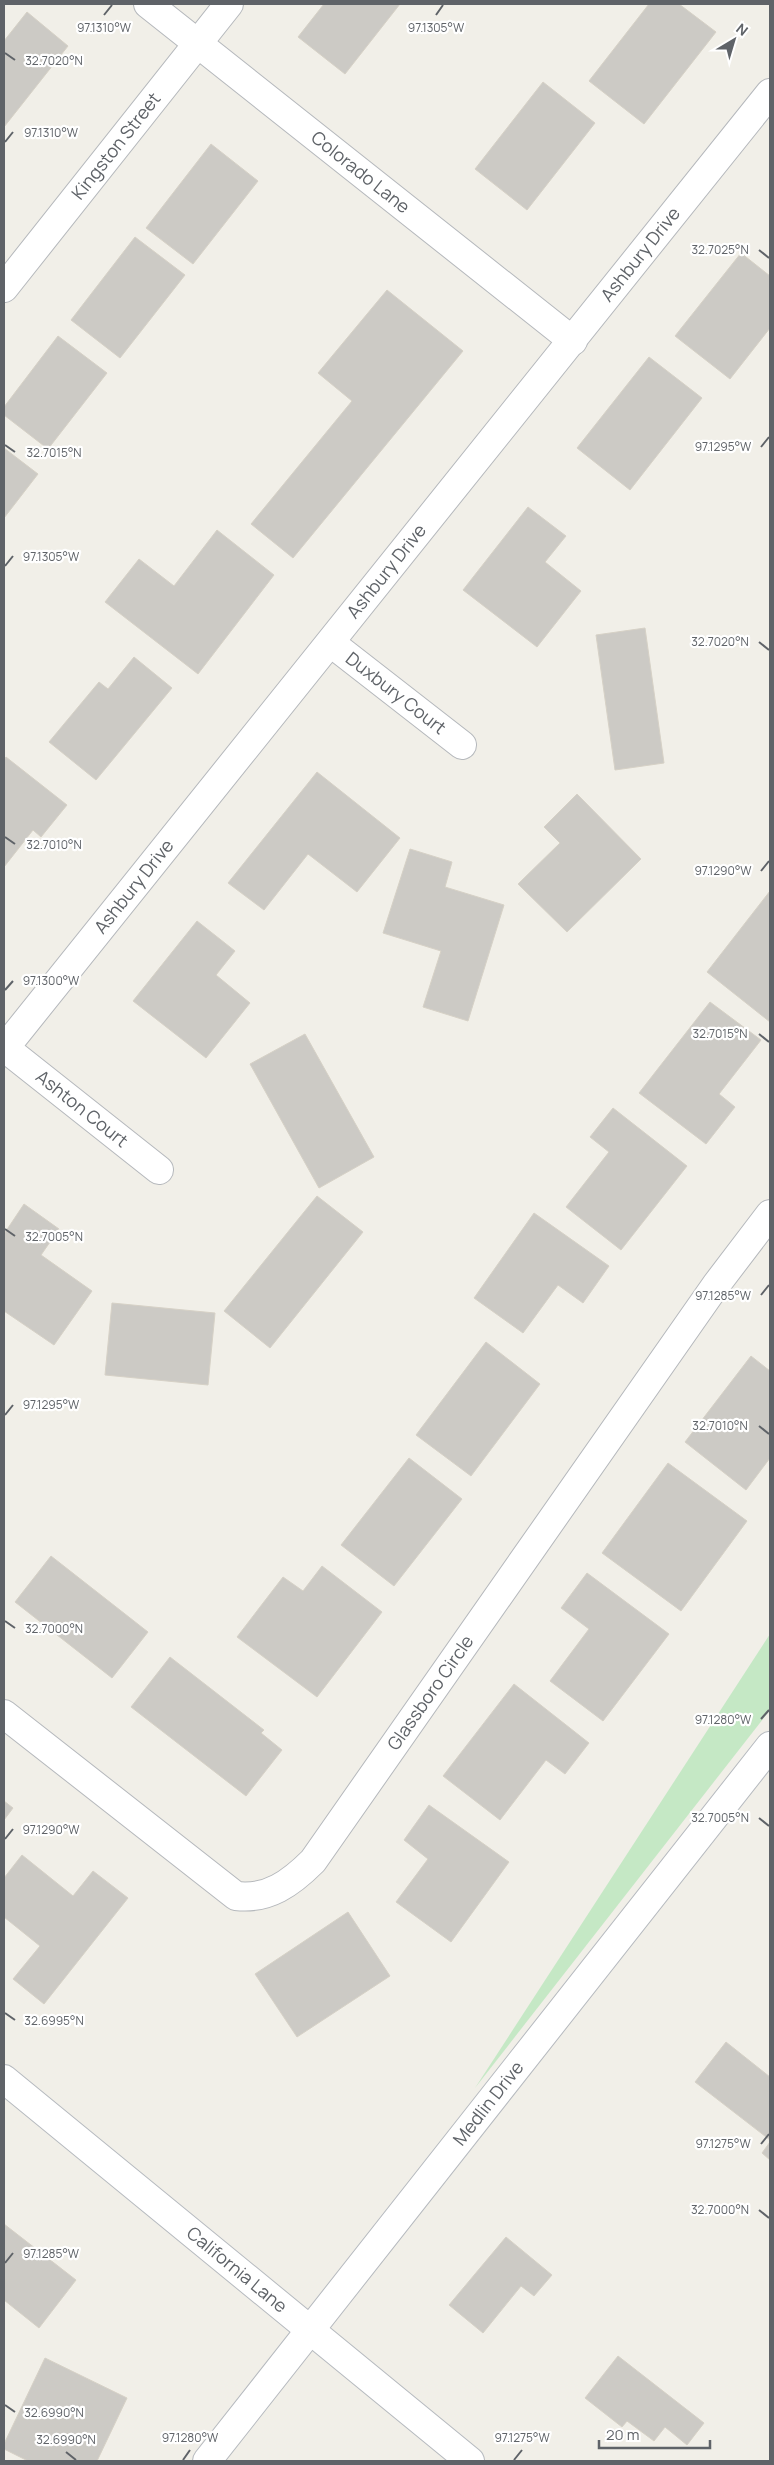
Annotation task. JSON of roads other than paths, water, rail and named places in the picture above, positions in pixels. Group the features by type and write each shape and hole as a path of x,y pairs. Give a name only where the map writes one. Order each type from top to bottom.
{"street":[{"name":"Colorado Lane","path":"148,4 573,341"},
{"name":"Kingston Street","path":"4,288 229,4"},
{"name":"Ashbury Drive","path":"4,1048 331,643 770,93"},
{"name":"Duxbury Court","path":"331,643 462,745"},
{"name":"Ashton Court","path":"4,1048 159,1170"},
{"name":"Glassboro Circle","path":"4,1714 236,1896 253,1898 293,1880 313,1861 716,1286 770,1214"},
{"name":"Medlin Drive","path":"207,2461 312,2331 770,1746"},
{"name":"California Lane","path":"4,2079 470,2461"}]}
